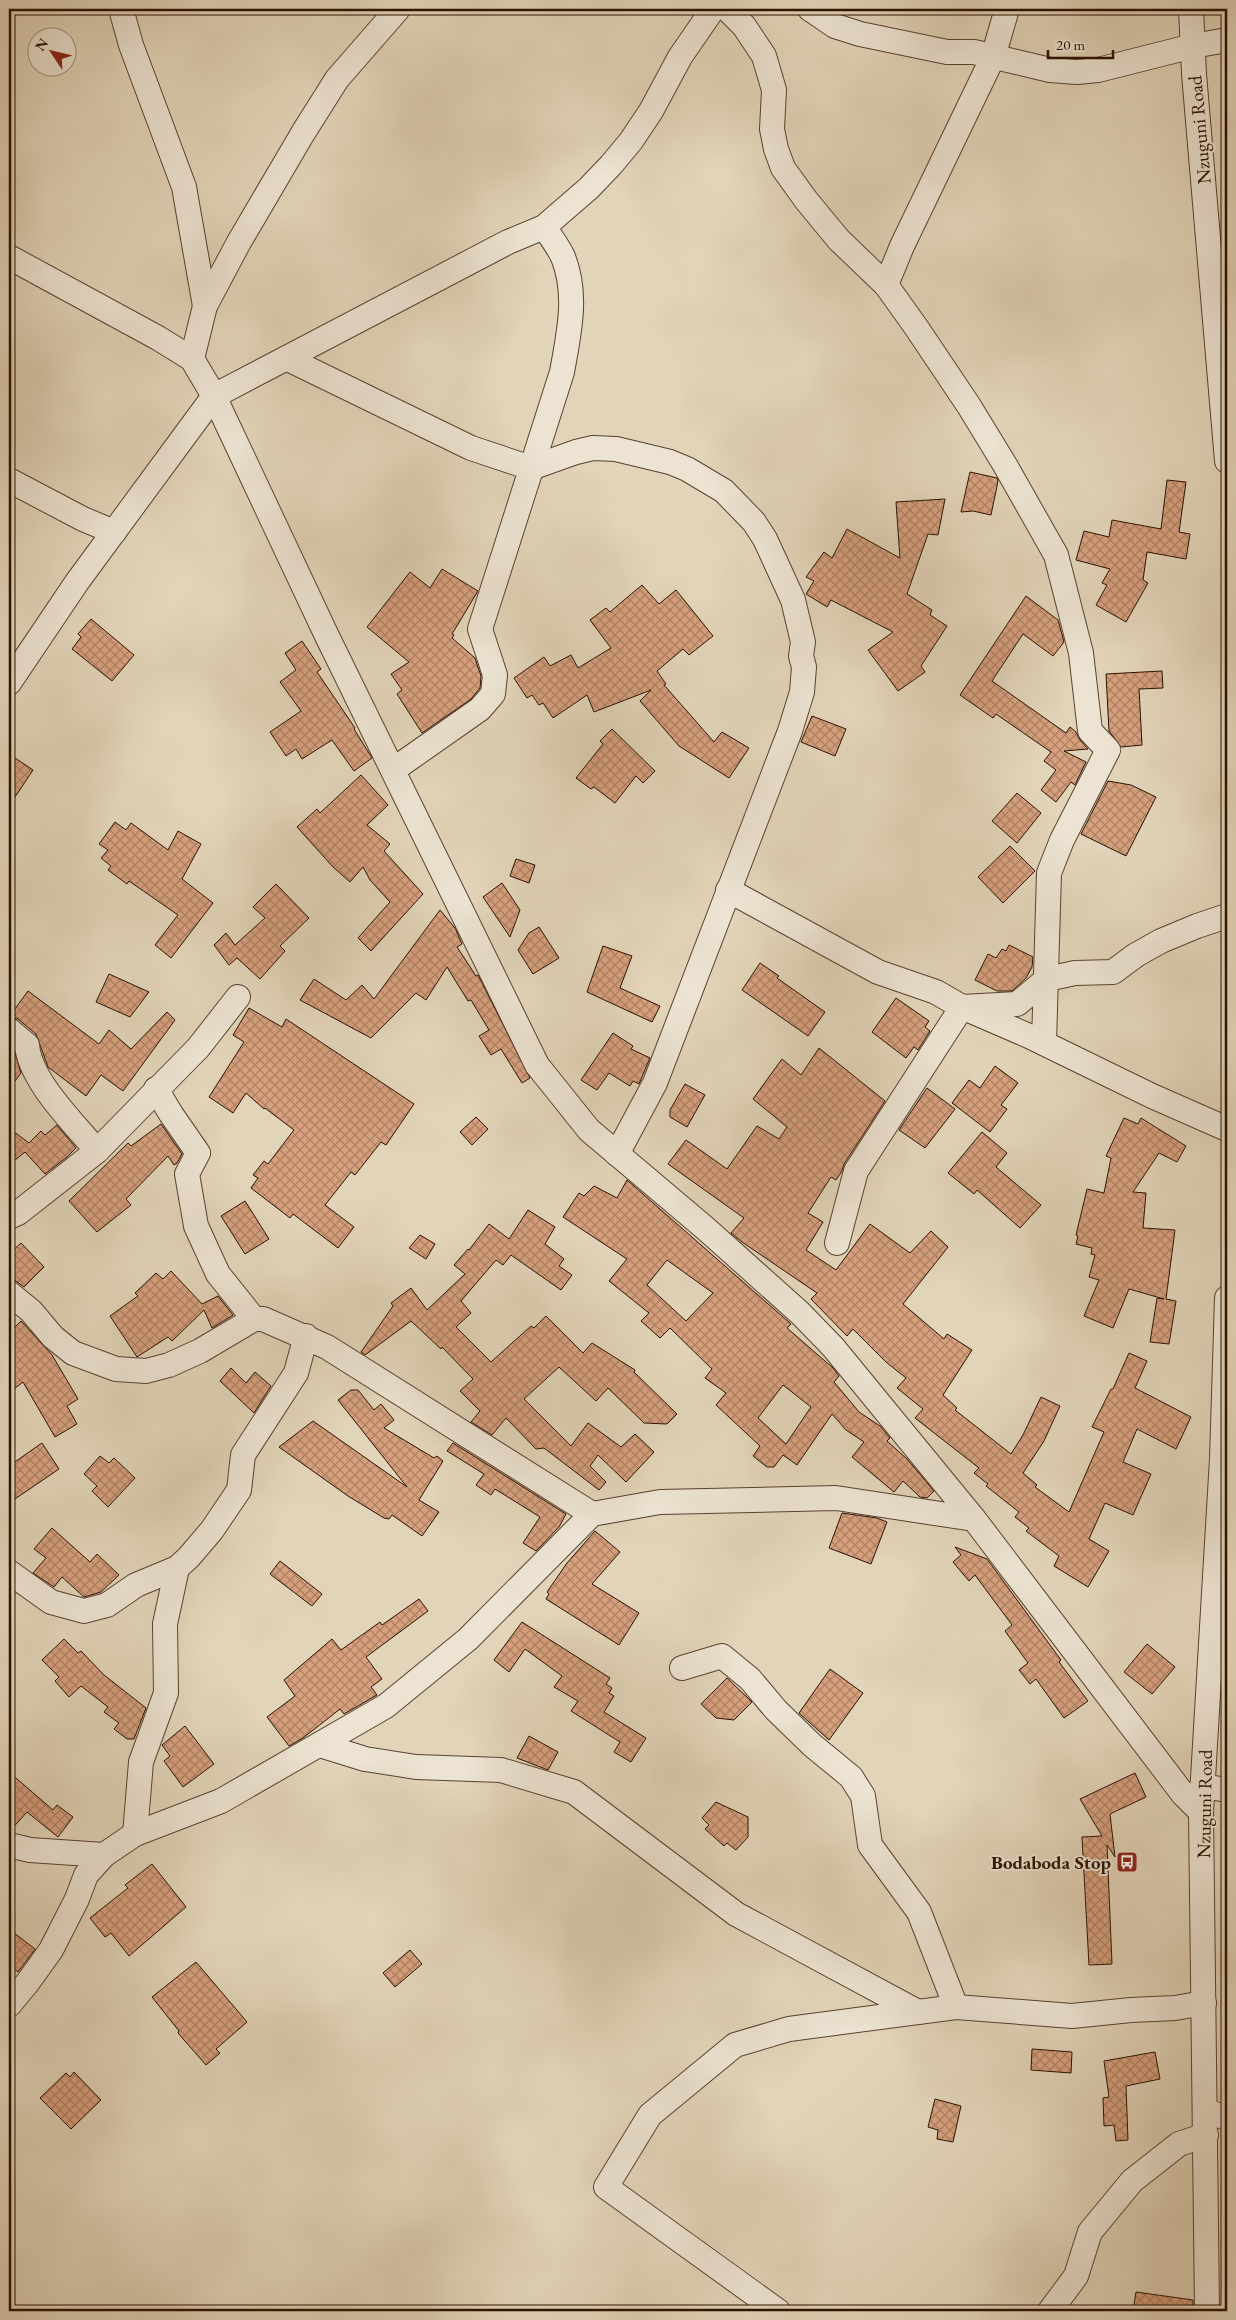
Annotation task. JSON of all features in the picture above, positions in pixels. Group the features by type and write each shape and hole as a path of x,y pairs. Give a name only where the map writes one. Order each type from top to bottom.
{"street":[{"path":"121,9 131,45 184,187 205,306"},
{"path":"192,359 205,306 240,242 337,79 398,9"},
{"path":"9,683 77,582 214,396 288,359 508,242 544,227 589,188 631,141 651,111 680,57 713,9"},
{"path":"727,9 744,26 764,56 774,90 772,129 776,149 783,168 839,240 886,285 969,406 1033,512 1056,555 1081,653 1090,731 1108,750 1062,840 1049,873 1044,1043"},
{"path":"810,9 835,26 919,48 947,52 969,51 1050,70 1076,72 1098,70 1193,46 1227,40"},
{"path":"886,285 902,246 993,57 1007,9"},
{"name":"Nzuguni Road","path":"1191,9 1193,46 1219,255 1227,461"},
{"path":"393,770 480,709 492,694 495,675 480,628 562,372 569,337 572,300 569,278 562,255 544,227"},
{"path":"9,257 158,338 192,359 214,396 326,634 537,1065 589,1130 719,1242 833,1347 974,1519 1183,1794 1201,1812"},
{"path":"288,359 471,448 531,468 593,448 616,449 670,462 687,469 724,491 754,522 774,555 793,600 803,642 801,656 804,667 802,692 790,731 655,1084 617,1154"},
{"path":"9,480 82,519 114,532"},
{"path":"728,890 878,972 936,992 962,1007 1044,1043 1152,1096 1227,1129"},
{"path":"962,1007 1017,1004 1047,980 1075,973 1113,972 1136,955 1162,941 1227,916"},
{"path":"9,1217 18,1213 97,1151 198,1048 238,997"},
{"path":"837,1244 856,1171 962,1007"},
{"path":"9,1030 27,1045 28,1059 37,1075 97,1151"},
{"path":"156,1089 198,1153 187,1174 196,1226 218,1274 254,1319"},
{"path":"9,1293 31,1312 53,1337 72,1353 116,1369 146,1371 169,1365 200,1351 254,1319 263,1319 306,1336 327,1347 592,1514"},
{"name":"Nzuguni Road","path":"1207,2311 1206,2134 1216,2115 1204,2003 1201,1812 1222,1459 1227,1298"},
{"path":"9,1572 51,1602 84,1611 107,1605 136,1584 177,1568 189,1558 212,1530 239,1490 243,1455 296,1373 306,1336"},
{"path":"9,2005 51,1950 77,1899 86,1875 104,1855 135,1834 221,1801 386,1706 468,1639 592,1514 660,1502 836,1498 974,1519"},
{"path":"135,1834 141,1762 166,1693 165,1624 177,1568"},
{"path":"682,1668 722,1656 750,1679 776,1710 812,1745 851,1777 864,1796 870,1845 919,1912 956,2007"},
{"path":"320,1745 365,1759 407,1766 501,1770 574,1792 736,1914 918,2012"},
{"path":"1202,1786 1227,1790"},
{"path":"9,1845 30,1850 104,1855"},
{"path":"778,2311 606,2187 650,2115 735,2045 789,2029 956,2007 1072,2016 1175,2008 1204,2003"},
{"path":"1050,2311 1076,2276 1090,2232 1132,2181 1179,2144 1206,2134"}],"building":[{"path":"970,472 997,478 991,515 973,511 961,512"},
{"path":"1167,480 1186,482 1179,532 1190,534 1186,559 1147,552 1143,580 1148,583 1126,622 1096,605 1107,585 1102,583 1110,569 1076,560 1084,531 1109,537 1112,520 1161,529"},
{"path":"945,499 938,535 928,534 907,594 932,610 930,615 947,626 921,666 925,672 898,691 868,650 893,632 831,600 827,607 806,594 814,581 806,577 824,552 832,558 847,529 900,558 896,502"},
{"path":"442,569 478,591 452,634 454,635 452,638 475,658 481,676 480,688 471,699 422,733 397,694 402,690 391,674 409,662 367,627 410,572 430,588"},
{"path":"642,585 659,604 676,590 713,636 689,655 683,649 657,671 666,684 664,685 714,742 722,732 749,748 729,778 679,746 640,701 651,690 594,712 587,695 553,718 543,703 539,705 532,695 527,698 514,678 544,657 550,666 571,655 578,668 611,648 590,620 606,608 610,612"},
{"path":"1026,596 1058,620 1064,642 1053,656 1023,634 992,681 1066,733 1070,727 1088,749 1064,751 1086,762 1075,785 1071,782 1056,802 1041,790 1056,770 1044,761 1051,752 996,714 993,718 960,695"},
{"path":"91,619 134,655 112,681 72,649 81,637 78,634"},
{"path":"302,641 321,669 317,672 355,728 372,758 354,771 332,740 302,759 296,749 286,756 270,732 301,711 280,682 296,670 285,653"},
{"path":"1162,671 1163,688 1139,689 1142,745 1121,747 1109,731 1106,674"},
{"path":"812,716 846,729 835,756 801,742"},
{"path":"612,729 655,771 643,783 636,776 615,803 594,787 591,789 576,778 603,744 600,741"},
{"path":"9,754 33,770 9,806"},
{"path":"361,775 388,805 367,825 390,844 384,851 423,894 371,951 358,938 390,902 370,880 363,867 350,882 333,867 297,827 317,809 320,813"},
{"path":"1108,781 1131,785 1156,797 1126,856 1081,834"},
{"path":"1017,793 1041,813 1017,843 992,821"},
{"path":"115,822 126,830 131,823 168,850 178,831 201,844 182,879 213,903 171,958 155,945 178,915 129,881 127,884 108,870 111,866 101,858 108,850 99,844"},
{"path":"1010,846 1035,871 1003,903 978,877"},
{"path":"516,859 535,865 529,883 510,876"},
{"path":"502,883 520,910 510,937 483,897"},
{"path":"276,884 309,918 280,946 285,951 260,979 237,958 229,965 214,945 226,933 235,945 265,918 253,907"},
{"path":"440,910 455,928 462,944 457,947 476,976 478,975 530,1078 522,1083 501,1049 491,1055 479,1036 489,1030 471,1000 468,1001 447,967 426,1000 416,993 371,1038 300,1000 314,979 346,1000 362,985 374,999"},
{"path":"539,927 559,958 533,974 518,950 529,933"},
{"path":"1009,945 1033,957 1032,967 1026,978 1012,991 997,991 975,980 988,954 996,958 1002,949 1006,951"},
{"path":"603,946 632,956 620,988 660,1006 652,1022 587,992"},
{"path":"760,963 779,976 777,978 825,1012 808,1036 742,990"},
{"path":"109,974 149,992 130,1017 96,1002"},
{"path":"28,991 99,1044 109,1030 131,1049 167,1012 175,1020 123,1091 101,1075 86,1096 48,1067 36,1034 18,1019 9,1017"},
{"path":"896,998 929,1021 925,1027 930,1031 918,1050 914,1047 906,1058 872,1032"},
{"path":"249,1008 282,1027 286,1019 414,1104 386,1145 381,1142 355,1175 351,1172 325,1205 354,1227 338,1248 293,1214 290,1218 251,1188 258,1178 253,1175 264,1161 268,1164 294,1130 264,1109 246,1093 233,1113 209,1097 244,1042 233,1035"},
{"path":"613,1033 633,1046 631,1049 650,1058 639,1084 633,1081 630,1086 609,1073 597,1090 581,1080"},
{"path":"9,1048 15,1053 21,1073 9,1089"},
{"path":"819,1048 885,1101 844,1164 836,1180 831,1177 808,1213 823,1222 806,1250 836,1270 870,1224 910,1253 931,1231 948,1247 903,1304 944,1339 947,1334 972,1350 943,1395 957,1408 955,1410 1011,1454 1023,1435 1041,1397 1060,1406 1044,1441 1023,1473 1037,1485 1035,1487 1069,1512 1104,1432 1092,1427 1111,1389 1113,1389 1129,1353 1147,1361 1135,1388 1191,1417 1176,1449 1137,1429 1123,1462 1151,1474 1133,1515 1105,1503 1089,1539 1109,1551 1088,1587 1054,1566 1059,1556 1026,1531 1029,1528 1015,1517 1019,1512 986,1486 988,1484 974,1473 979,1468 915,1418 923,1409 897,1388 906,1378 886,1362 853,1329 847,1336 811,1299 817,1293 731,1233 744,1218 668,1164 686,1140 727,1169 757,1126 779,1139 787,1127 753,1099 782,1059 801,1075"},
{"path":"995,1066 1018,1083 1001,1105 1007,1109 990,1132 952,1103 969,1080 980,1088"},
{"path":"685,1084 705,1095 687,1127 670,1117 670,1110"},
{"path":"927,1088 955,1109 925,1148 899,1130"},
{"path":"476,1117 488,1129 472,1145 460,1132"},
{"path":"1124,1118 1138,1124 1141,1118 1186,1146 1177,1162 1159,1153 1133,1192 1146,1193 1143,1228 1175,1230 1166,1299 1176,1301 1169,1344 1150,1342 1157,1298 1164,1299 1129,1289 1113,1328 1084,1316 1099,1280 1089,1277 1095,1255 1091,1254 1092,1248 1076,1244 1078,1236 1076,1235 1087,1189 1104,1193 1111,1158 1106,1156"},
{"path":"161,1124 182,1154 177,1163 174,1165 168,1156 126,1199 131,1205 97,1232 69,1201 128,1143 131,1146"},
{"path":"57,1125 76,1148 67,1157 45,1174 25,1152 9,1165 9,1128 29,1143 41,1131 45,1135"},
{"path":"982,1132 1007,1153 996,1167 1041,1205 1020,1228 977,1190 974,1194 948,1173"},
{"path":"627,1180 791,1324 787,1328 833,1368 839,1376 834,1382 859,1412 880,1426 890,1438 887,1441 907,1459 934,1491 927,1498 920,1497 903,1481 894,1492 852,1457 864,1442 846,1430 832,1414 797,1465 783,1455 774,1467 767,1467 753,1456 760,1446 716,1405 726,1393 705,1378 712,1369 670,1328 660,1338 641,1321 649,1313 609,1281 627,1259 563,1217 579,1193 584,1196 594,1186 617,1198","holes":["667,1260 713,1293 686,1321 647,1285","783,1385 811,1407 786,1444 758,1418"]},
{"path":"245,1201 269,1239 245,1254 221,1216"},
{"path":"528,1210 555,1227 545,1244 564,1259 559,1266 572,1275 561,1290 511,1255 503,1265 496,1260 461,1301 471,1313 456,1327 491,1362 531,1326 534,1328 546,1316 583,1353 592,1343 635,1370 634,1372 677,1414 667,1424 644,1423 608,1388 596,1401 559,1367 524,1399 571,1446 588,1423 621,1447 635,1434 654,1452 626,1482 598,1455 590,1466 606,1482 599,1490 544,1448 536,1449 506,1418 492,1435 471,1422 480,1411 460,1391 473,1379 442,1347 441,1349 411,1321 365,1355 361,1352 393,1306 391,1303 411,1288 427,1310 465,1274 454,1265 469,1250 489,1224 509,1239"},
{"path":"420,1235 435,1244 426,1259 409,1248"},
{"path":"21,1243 44,1267 24,1287 9,1276 9,1254"},
{"path":"171,1271 202,1304 218,1296 233,1315 212,1328 204,1310 172,1341 168,1337 137,1357 110,1316 138,1296 135,1293 156,1273 163,1279"},
{"path":"21,1321 52,1355 78,1399 67,1406 77,1424 55,1437 23,1382 9,1393 9,1333"},
{"path":"231,1368 246,1383 255,1372 271,1386 254,1413 220,1381"},
{"path":"351,1390 358,1390 374,1410 381,1404 394,1420 384,1428 434,1458 437,1456 443,1461 419,1500 439,1512 422,1536 392,1515 389,1519 384,1518 348,1496 279,1447 313,1421 407,1487 338,1400"},
{"path":"42,1443 59,1469 9,1503 9,1466"},
{"path":"453,1443 566,1514 559,1527 536,1551 523,1543 540,1517 495,1489 491,1495 476,1485 484,1474 447,1451"},
{"path":"100,1456 109,1463 114,1458 135,1478 108,1507 92,1491 97,1486 84,1474"},
{"path":"842,1513 877,1518 887,1522 871,1564 829,1548"},
{"path":"52,1528 90,1562 97,1554 119,1575 101,1592 84,1597 62,1577 54,1587 33,1573 46,1558 34,1549"},
{"path":"595,1531 620,1552 592,1584 639,1613 619,1645 546,1599 549,1594 547,1592 567,1563"},
{"path":"955,1547 987,1559 1061,1660 1059,1662 1088,1701 1064,1718 1036,1679 1030,1684 1019,1670 1028,1663 1005,1631 1012,1625 975,1575 969,1581 953,1562 961,1555"},
{"path":"280,1561 322,1594 312,1606 270,1574"},
{"path":"419,1599 428,1611 366,1657 382,1679 371,1687 377,1695 344,1714 340,1709 303,1738 289,1746 267,1717 295,1696 284,1680 332,1639 341,1650 380,1622 382,1625"},
{"path":"522,1622 610,1678 606,1684 612,1688 609,1693 614,1696 604,1712 646,1738 631,1762 614,1752 620,1742 571,1711 578,1701 554,1687 562,1676 525,1649 509,1672 494,1660"},
{"path":"64,1639 78,1653 81,1651 104,1675 146,1708 134,1739 127,1739 114,1729 119,1723 104,1712 108,1707 81,1686 69,1697 55,1681 59,1677 42,1660"},
{"path":"1147,1644 1175,1667 1152,1694 1124,1672"},
{"path":"830,1669 863,1693 829,1740 799,1713"},
{"path":"727,1678 752,1702 734,1720 716,1718 701,1704"},
{"path":"185,1726 214,1764 183,1787 164,1761 170,1756 162,1745"},
{"path":"529,1736 558,1752 548,1770 517,1758"},
{"path":"9,1772 53,1810 57,1805 73,1817 58,1837 27,1812 9,1832"},
{"path":"1135,1773 1146,1797 1110,1814 1115,1857 1107,1845 1112,1964 1089,1965 1082,1837 1102,1836 1080,1799"},
{"path":"716,1802 748,1817 748,1837 736,1850 727,1843 724,1846 705,1829 709,1825 702,1818"},
{"path":"152,1864 186,1907 129,1956 111,1933 105,1937 90,1918 128,1888 125,1885"},
{"path":"9,1929 35,1949 18,1972 9,1964"},
{"path":"410,1950 422,1964 395,1987 383,1973"},
{"path":"196,1962 247,2022 216,2049 220,2053 206,2065 178,2033 179,2031 152,1997"},
{"path":"1032,2049 1072,2052 1071,2073 1031,2070"},
{"path":"1155,2052 1160,2079 1126,2086 1128,2140 1116,2141 1114,2125 1104,2126 1103,2098 1109,2097 1104,2061"},
{"path":"74,2072 101,2100 71,2129 40,2098 66,2073 70,2077"},
{"path":"935,2099 961,2106 953,2142 937,2139 938,2130 928,2127"},
{"path":"1136,2292 1193,2300 1193,2311 1133,2311"}],"place":[{"name":"Bodaboda Stop","path":"1127,1862"}]}
